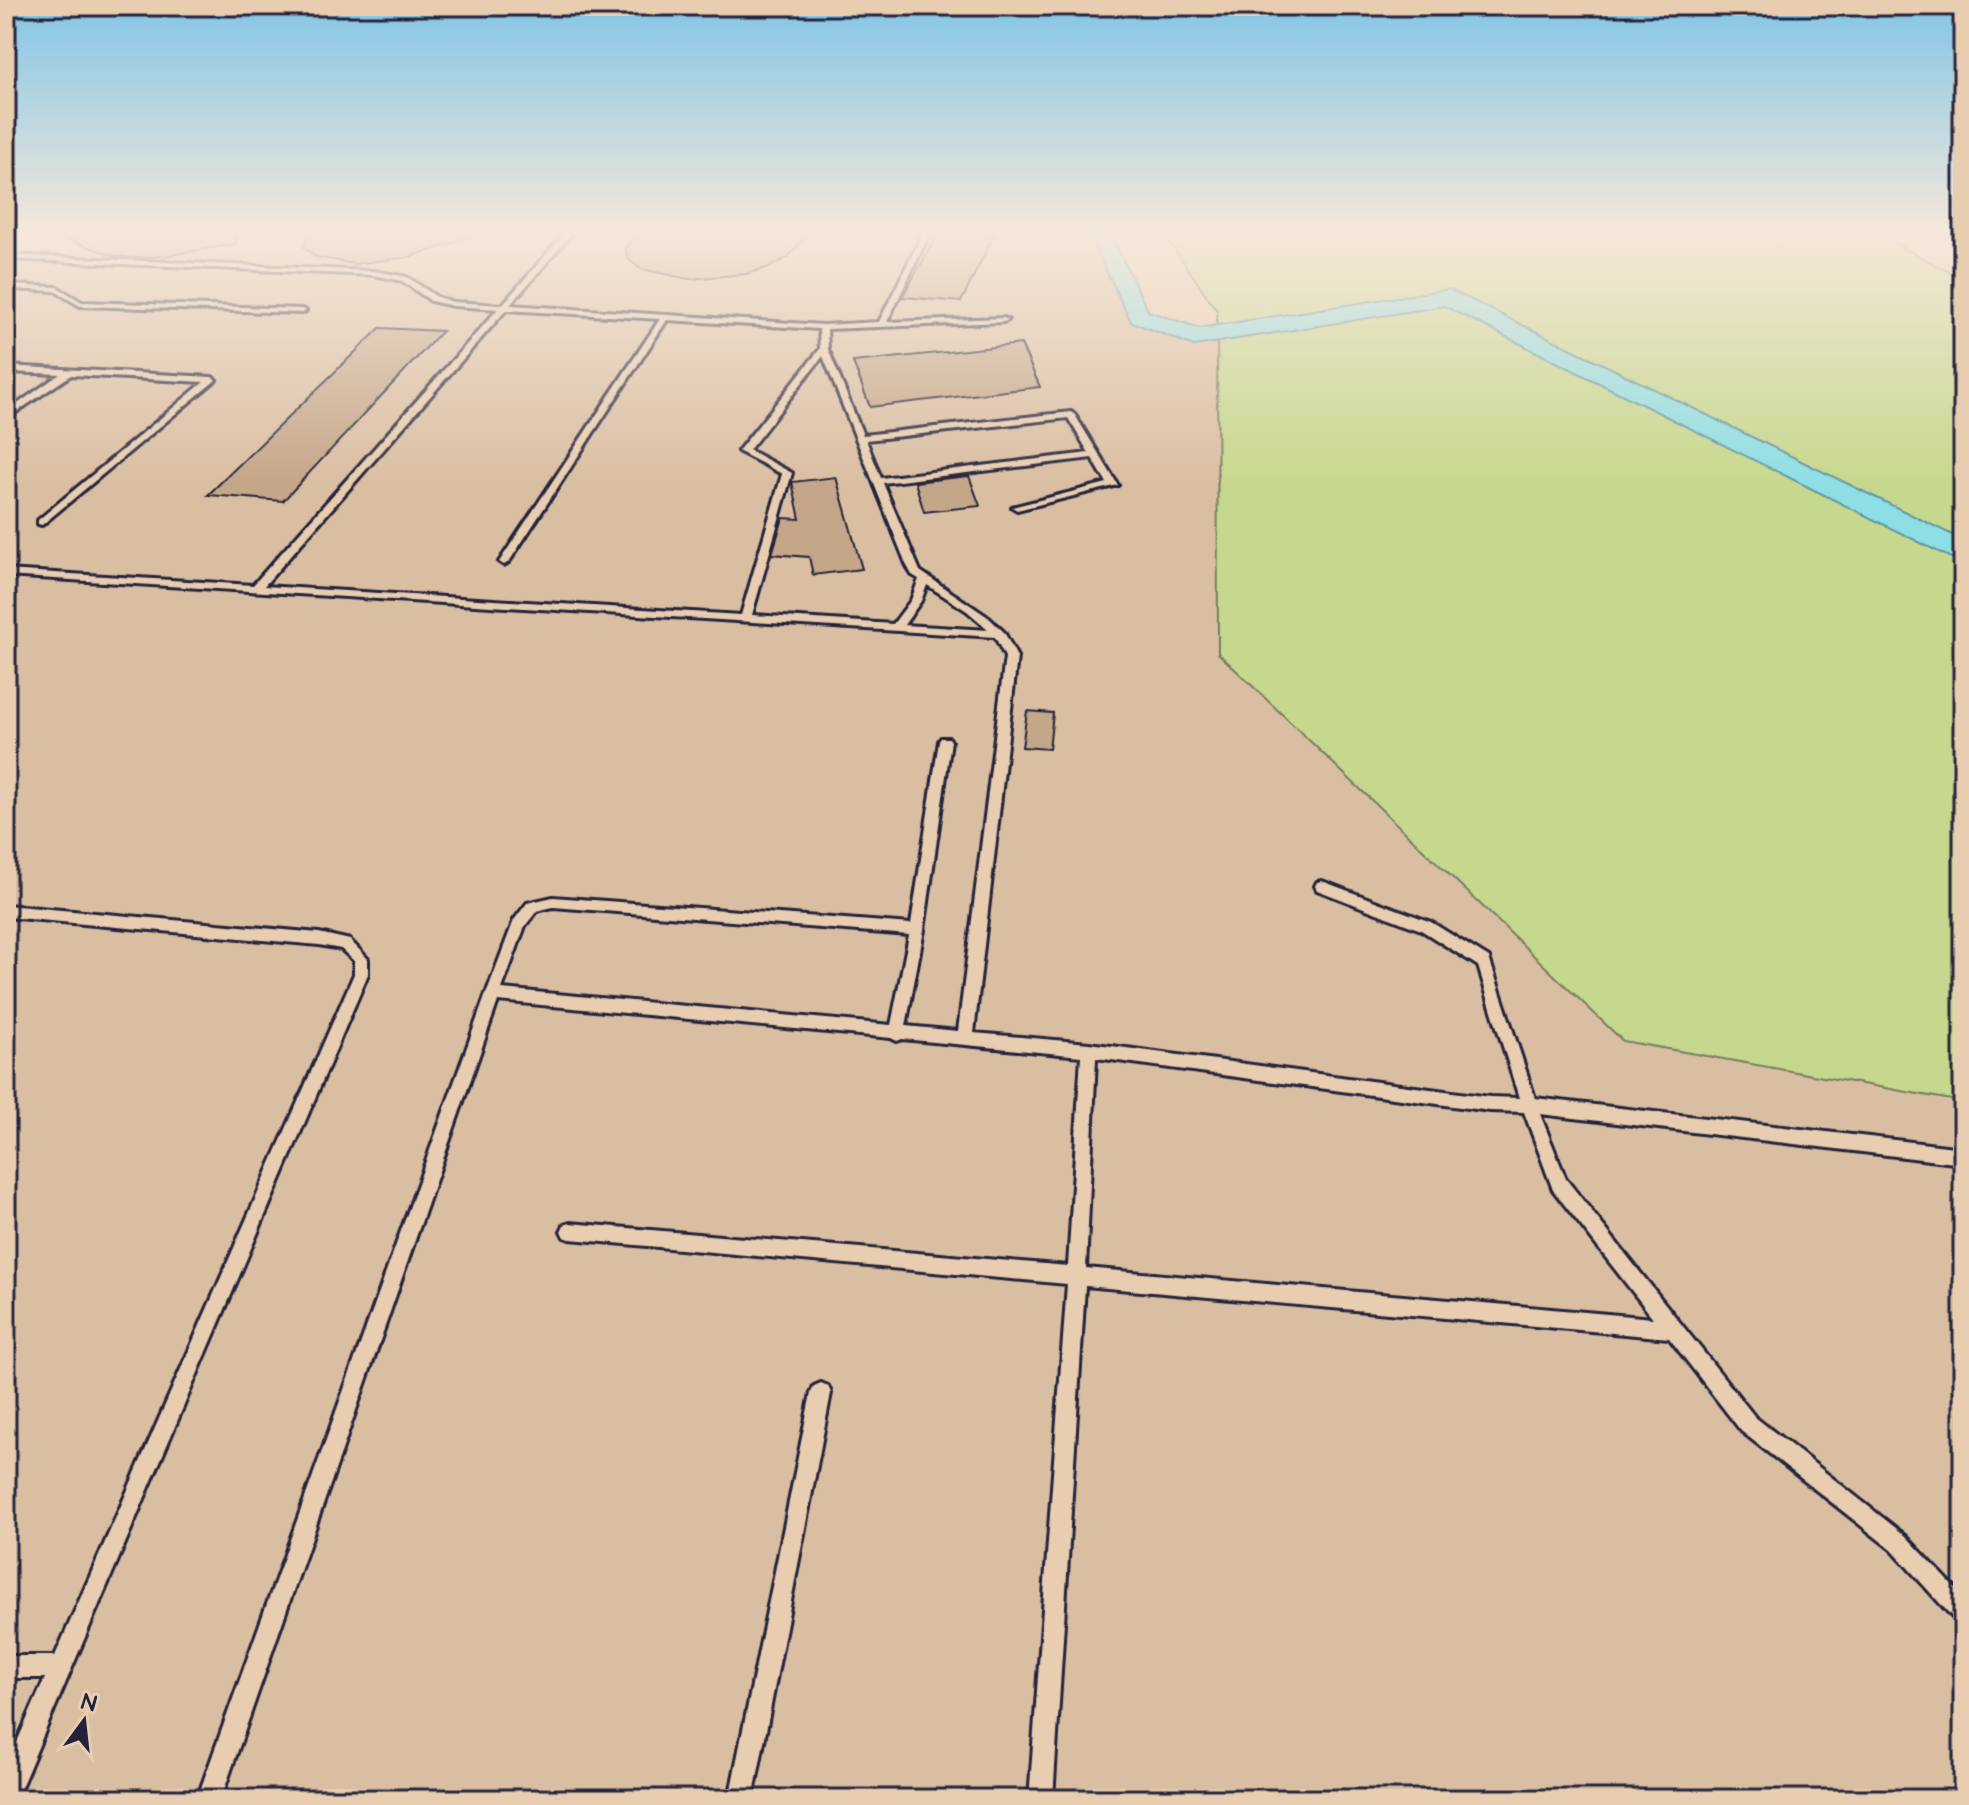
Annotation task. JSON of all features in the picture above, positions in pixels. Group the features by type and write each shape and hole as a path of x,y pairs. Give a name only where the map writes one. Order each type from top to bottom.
{"lane":[{"path":"257,587 496,315"},
{"path":"639,315 823,327 1004,320"},
{"path":"881,326 886,315"},
{"path":"504,562 665,317"},
{"path":"823,327 824,349 911,564 924,579 1000,634 1011,657 965,1040"},
{"path":"746,617 787,473 743,451 824,349"},
{"path":"6,369 212,380 42,522"},
{"path":"6,416 68,373"},
{"path":"861,438 1071,415 1113,485 1017,507"},
{"path":"878,481 1096,455"},
{"path":"6,573 1000,634"},
{"path":"896,627 916,601 924,579"},
{"path":"897,1034 917,930 945,741"},
{"path":"1322,886 1426,926 1484,962 1529,1105 1559,1184 1748,1424 1899,1543 1963,1612"},
{"path":"209,1799 493,994 519,924 532,907 553,902 917,930"},
{"path":"6,911 319,939 345,944 361,959 361,974 6,1794"},
{"path":"493,994 1089,1050 1490,1104 1529,1105 1963,1156"},
{"path":"1041,1799 1089,1050"},
{"path":"570,1231 1673,1329"},
{"path":"741,1799 821,1393"},
{"path":"6,1667 60,1667"}],"shaded area":[{"path":"6,315 1128,315 1131,322 1194,346 1386,315 1463,315 1963,564 1963,1799 6,1799"}],"green space":[{"path":"1217,315 1963,315 1963,1102 1623,1041 1218,653"}],"water":[{"path":"1128,315 1161,315 1199,328 1281,315 1386,315 1194,346 1131,322"},
{"path":"1463,315 1503,315 1963,540 1963,564"}],"building":[{"path":"380,328 442,331 283,501 208,495"},
{"path":"1021,344 1040,387 870,407 853,362"},
{"path":"969,476 980,506 924,512 915,482"},
{"path":"836,477 862,569 813,575 809,557 772,554 783,518 800,519 792,482"},
{"path":"1027,711 1053,713 1049,749 1022,747"}]}
